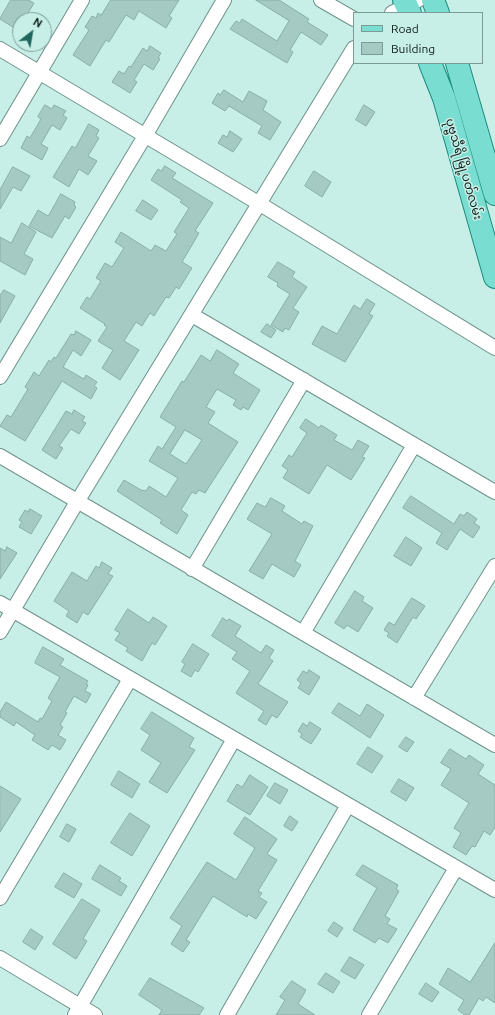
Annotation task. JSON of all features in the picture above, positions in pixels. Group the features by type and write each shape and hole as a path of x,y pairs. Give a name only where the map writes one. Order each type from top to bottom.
{"main road":[{"path":"433,0 438,12"},
{"name":"ပုဗ္ဗသီရိ မြို့ပတ်လမ်း","path":"430,64 444,98 495,277"},
{"name":"ပုဗ္ဗသီရိ မြို့ပတ်လမ်း","path":"457,64 495,194"}],"street":[{"path":"0,140 82,0"},
{"path":"0,377 145,136 224,0"},
{"path":"321,0 353,18"},
{"path":"0,49 260,204 495,348"},
{"path":"0,632 77,502 353,50"},
{"path":"192,315 495,492"},
{"path":"192,569 304,380"},
{"path":"303,633 414,445"},
{"path":"0,456 495,745"},
{"path":"414,698 495,566"},
{"path":"0,603 495,890"},
{"path":"0,898 130,679"},
{"path":"78,1011 234,739"},
{"path":"227,1015 348,805"},
{"path":"369,1015 456,868"},
{"path":"0,958 78,1011 95,1015"}],"building":[{"path":"11,0 28,0 34,3 29,12 12,12 12,26 0,19"},
{"path":"111,0 179,0 169,16 172,18 166,28 139,11 134,20 126,15 109,42 106,40 90,66 73,55 89,30 85,27 92,16 96,18 98,13 101,15"},
{"path":"256,0 279,0 309,19 307,22 328,35 321,45 301,32 290,50 293,52 287,63 230,29 236,21 240,23 242,19 277,41 289,21"},
{"path":"150,46 161,53 158,58 160,59 153,70 144,64 134,80 137,82 130,93 112,82 119,71 124,74 129,66 131,67 143,48 147,51"},
{"path":"224,90 243,102 249,91 267,101 263,110 281,122 270,140 258,133 262,126 229,106 225,111 212,103 218,93 220,95"},
{"path":"45,105 52,109 54,105 66,111 63,115 67,118 60,130 52,125 41,144 48,148 42,160 21,148 27,136 30,138 41,119 38,117"},
{"path":"364,105 375,112 366,126 356,120"},
{"path":"89,124 99,130 96,136 99,138 88,156 97,161 88,175 79,169 69,187 53,177 72,146 75,148"},
{"path":"230,131 242,139 233,152 218,143 223,135 227,137"},
{"path":"165,166 176,173 172,178 213,203 195,231 199,233 182,262 192,268 179,289 176,287 169,298 166,297 154,316 150,313 142,326 136,322 124,341 139,350 120,380 102,368 113,350 98,341 107,327 104,325 105,324 80,308 87,297 90,299 101,281 96,278 105,263 112,267 124,248 115,242 121,232 151,251 155,245 166,251 177,234 174,232 189,208 180,202 182,200 151,180 158,169 161,171"},
{"path":"13,167 30,176 21,191 13,187 0,209 0,190"},
{"path":"314,171 331,182 322,197 305,186"},
{"path":"61,194 75,202 74,205 76,207 69,219 65,216 52,238 29,226 38,210 48,216"},
{"path":"143,200 158,210 151,220 136,211"},
{"path":"22,223 36,232 24,254 33,259 25,275 0,261 0,237 11,243"},
{"path":"278,262 295,272 292,277 307,287 293,308 299,312 289,330 285,328 283,332 271,325 290,294 277,286 278,283 268,277"},
{"path":"4,290 15,296 0,323 0,296"},
{"path":"367,299 375,304 369,314 373,316 345,362 312,344 322,326 337,334 354,305 360,309"},
{"path":"267,324 276,330 271,338 261,332"},
{"path":"76,331 91,340 81,356 73,350 63,367 84,379 86,375 97,382 94,386 97,388 91,399 62,381 25,441 0,426 7,415 11,417 28,389 25,387 34,372 39,376 49,360 51,362 54,357 56,358 71,334 74,335"},
{"path":"217,350 239,364 233,373 260,390 248,410 243,407 241,410 233,405 236,400 217,389 206,407 215,412 208,423 238,442 205,493 199,490 196,494 192,492 181,510 188,515 177,534 160,523 162,520 117,491 124,480 141,490 146,491 149,486 166,497 178,478 149,461 158,446 162,449 176,427 160,417 182,381 184,382 201,355 210,361","holes":["185,430 202,440 186,464 170,454"]},
{"path":"74,410 85,417 82,421 86,423 79,434 71,429 59,446 63,448 56,459 42,450 66,411 72,414"},
{"path":"306,419 319,428 321,425 337,435 334,440 352,450 358,440 369,446 362,457 365,458 351,480 327,465 309,494 283,478 288,470 282,466 289,455 292,457 307,433 300,428"},
{"path":"411,496 454,524 460,514 464,516 467,512 477,519 474,523 480,527 473,538 460,529 447,550 436,543 442,533 403,508"},
{"path":"271,498 285,506 282,511 302,524 304,521 313,526 295,561 301,565 294,577 272,564 263,579 249,571 272,534 247,519 257,503 265,507"},
{"path":"30,509 42,516 31,534 19,527 22,522 19,520 25,510 28,512"},
{"path":"406,537 422,548 411,566 394,556"},
{"path":"7,547 17,553 0,579 0,548 5,551"},
{"path":"102,562 112,568 108,574 113,576 88,615 83,612 77,623 66,616 69,611 54,601 72,572 87,581 96,566 99,568"},
{"path":"355,591 364,597 362,601 373,608 358,632 347,625 344,629 335,623"},
{"path":"412,598 425,606 416,619 413,617 397,643 387,636 389,633 384,630 389,622 394,625"},
{"path":"128,609 149,623 153,617 167,626 155,645 152,643 142,661 126,651 128,648 115,640 120,633 115,630"},
{"path":"223,618 227,621 229,619 241,626 235,636 261,653 266,645 274,650 269,658 273,661 258,684 288,702 277,718 272,715 266,725 258,720 264,711 236,693 250,671 232,659 237,652 212,636"},
{"path":"193,644 209,654 198,672 195,670 191,677 181,671 185,664 182,662"},
{"path":"43,647 64,659 60,665 88,681 85,691 91,694 86,703 74,696 65,712 67,713 60,725 63,727 58,735 66,740 60,750 52,745 48,750 32,740 35,735 16,722 14,726 0,717 0,712 6,702 38,722 40,718 42,719 52,701 48,698 60,677 35,663"},
{"path":"309,670 320,677 309,695 298,688 301,683 297,680 303,671 307,673"},
{"path":"339,703 360,716 367,704 384,715 370,738 332,713"},
{"path":"152,712 194,738 189,747 195,750 167,793 149,782 161,763 141,750 150,735 141,729"},
{"path":"310,722 321,729 311,744 300,737 302,734 298,731 303,723 307,726"},
{"path":"406,737 414,742 407,752 399,747"},
{"path":"368,747 383,756 372,773 357,764"},
{"path":"450,749 466,759 469,755 484,765 478,774 495,785 495,827 490,835 484,831 475,847 472,846 466,855 453,847 461,833 454,828 469,803 441,785 451,769 441,763"},
{"path":"119,771 140,784 132,798 111,785"},
{"path":"250,775 268,787 250,815 227,801 237,784 242,787"},
{"path":"399,779 414,788 406,801 391,792"},
{"path":"275,783 288,790 280,804 267,796"},
{"path":"0,786 21,799 0,832"},
{"path":"130,813 150,826 132,856 111,843"},
{"path":"290,816 298,822 292,831 284,826"},
{"path":"245,817 277,839 267,854 277,860 258,891 262,893 259,897 267,902 256,919 248,914 247,917 213,896 186,940 190,942 183,952 171,944 182,926 170,918 207,862 236,880 255,848 234,834"},
{"path":"67,824 76,829 69,842 60,837"},
{"path":"100,865 121,878 119,881 127,886 121,896 92,879"},
{"path":"363,865 398,885 396,889 399,891 385,916 390,919 387,924 397,929 388,943 379,938 375,943 353,930 377,888 356,875"},
{"path":"64,873 82,884 74,898 55,887"},
{"path":"82,899 100,910 83,939 87,941 76,959 53,944"},
{"path":"334,922 343,928 337,937 328,931"},
{"path":"31,929 43,937 35,950 23,942"},
{"path":"495,943 495,1003 486,997 483,1001 479,998 469,1015 465,1015 458,1010 464,1000 439,984 448,968 470,982"},
{"path":"350,957 364,965 355,979 341,971"},
{"path":"326,973 340,982 333,993 318,984"},
{"path":"150,978 204,1008 199,1015 159,1015 162,1010 139,995"},
{"path":"292,981 306,990 298,1004 315,1015 276,1015 285,1000 280,997"},
{"path":"426,983 439,992 432,1002 419,994"}]}
